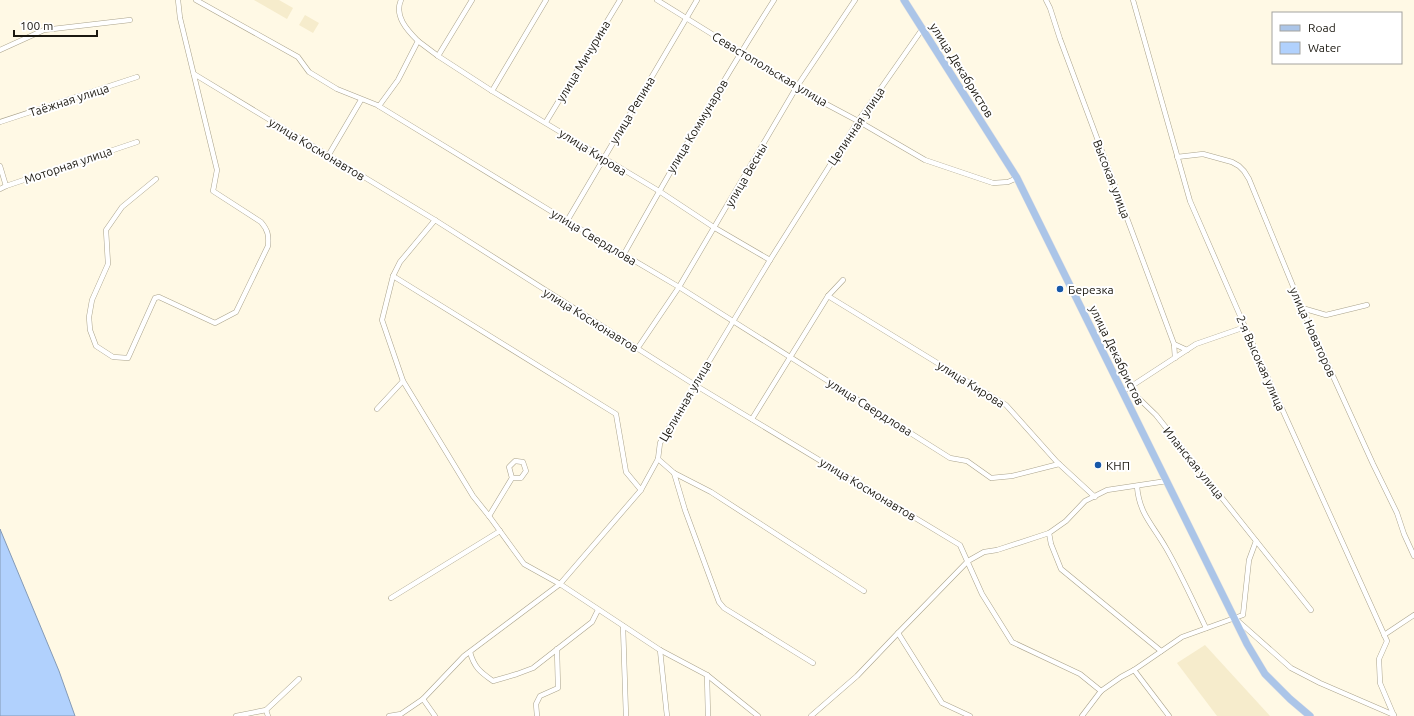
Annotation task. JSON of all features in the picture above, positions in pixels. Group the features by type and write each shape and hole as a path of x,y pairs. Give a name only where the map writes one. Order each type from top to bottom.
{"main road":[{"name":"улица Декабристов","path":"904,0 1017,178 1125,390 1166,481 1235,619 1265,674 1290,699 1310,716"}],"street":[{"path":"156,179 122,207 106,230 108,264 92,300 89,317 90,330 96,346 113,357 128,358 156,298 159,297 215,322 236,312 268,246 269,237 267,229 261,222 213,191 217,170 180,18 178,0"},
{"name":"улица Свердлова","path":"196,0 298,57 309,72 337,90 379,106 567,221 679,287 950,458 967,461 991,478 1012,476 1059,464"},
{"name":"улица Кирова","path":"401,0 398,6 402,22 418,41 438,56 492,91 546,122 659,191 715,228 770,260"},
{"path":"438,56 472,0"},
{"path":"492,91 546,0"},
{"name":"улица Мичурина","path":"546,122 620,0"},
{"name":"Севастопольская улица","path":"657,0 796,88 858,121 925,160 993,183 1008,182 1017,178"},
{"name":"улица Репина","path":"567,221 697,0"},
{"name":"улица Коммунаров","path":"624,254 659,191 741,52 774,0"},
{"name":"улица Весны","path":"637,349 679,287 715,228 796,88 855,0"},
{"name":"Высокая улица","path":"1046,0 1174,344 1175,358"},
{"name":"2-я Высокая улица","path":"1133,0 1190,201 1245,327 1384,635"},
{"path":"0,50 44,30 130,20"},
{"name":"Целинная улица","path":"389,716 401,714 423,700 464,656 560,584 641,490 658,459 660,443 732,321 858,121 923,28"},
{"path":"379,106 398,80 418,41"},
{"name":"улица Космонавтов","path":"194,74 435,220 695,385 960,545 982,594 1012,642 1080,674 1101,691"},
{"name":"Таёжная улица","path":"0,122 137,78"},
{"path":"328,156 361,100"},
{"name":"Моторная улица","path":"0,189 137,142"},
{"name":"улица Новаторов","path":"1178,157 1203,154 1232,162 1239,166 1249,179 1302,308 1397,513 1404,534 1414,556"},
{"path":"0,166 6,186"},
{"path":"435,220 400,262 394,276 382,320 403,381 473,496 524,564 560,584 660,650 707,675 758,716"},
{"path":"394,276 616,414 626,472 641,490"},
{"path":"752,419 828,296 843,280"},
{"name":"улица Кирова","path":"828,296 1006,405 1059,464 1095,497"},
{"path":"1302,308 1326,315 1367,305"},
{"path":"1125,390 1196,344 1245,327"},
{"path":"1174,344 1187,350"},
{"path":"377,409 403,381"},
{"name":"Иланская улица","path":"1125,390 1156,415 1311,610"},
{"path":"658,459 674,473 711,492 864,591"},
{"path":"674,473 719,602 724,608 813,663"},
{"path":"489,516 512,478"},
{"path":"811,716 857,676 968,561 984,552 997,550 1049,533 1066,521 1085,501 1108,490 1166,481"},
{"path":"1137,486 1138,498 1142,511 1166,548 1206,628"},
{"path":"391,598 500,531"},
{"path":"1049,533 1051,544 1062,569 1161,650"},
{"path":"1082,716 1101,691 1120,677 1134,670 1161,650 1182,637 1243,615 1249,560 1256,541"},
{"path":"470,652 473,662 480,672 493,681 517,674 534,668 592,622 598,610"},
{"path":"1395,715 1380,683 1379,659 1387,641 1384,635 1414,615"},
{"path":"1235,619 1291,668 1320,683 1395,715"},
{"path":"623,626 626,716"},
{"path":"898,633 942,703 970,716"},
{"path":"537,716 536,704 540,696 558,688 557,649"},
{"path":"660,650 667,716"},
{"path":"1134,670 1169,716"},
{"path":"707,675 708,716"},
{"path":"236,716 266,710 299,679"},
{"path":"423,700 434,716"},
{"path":"266,710 268,716"}],"shaded area":[{"path":"254,0 279,0 293,8 287,19"},
{"path":"305,15 319,23 313,33 299,25"},
{"path":"1205,645 1270,716 1217,716 1177,663"}],"water":[{"path":"0,529 59,671 75,716 0,716"}],"place":[{"name":"Березка","path":"1060,289"},
{"name":"КНП","path":"1098,465"}]}
